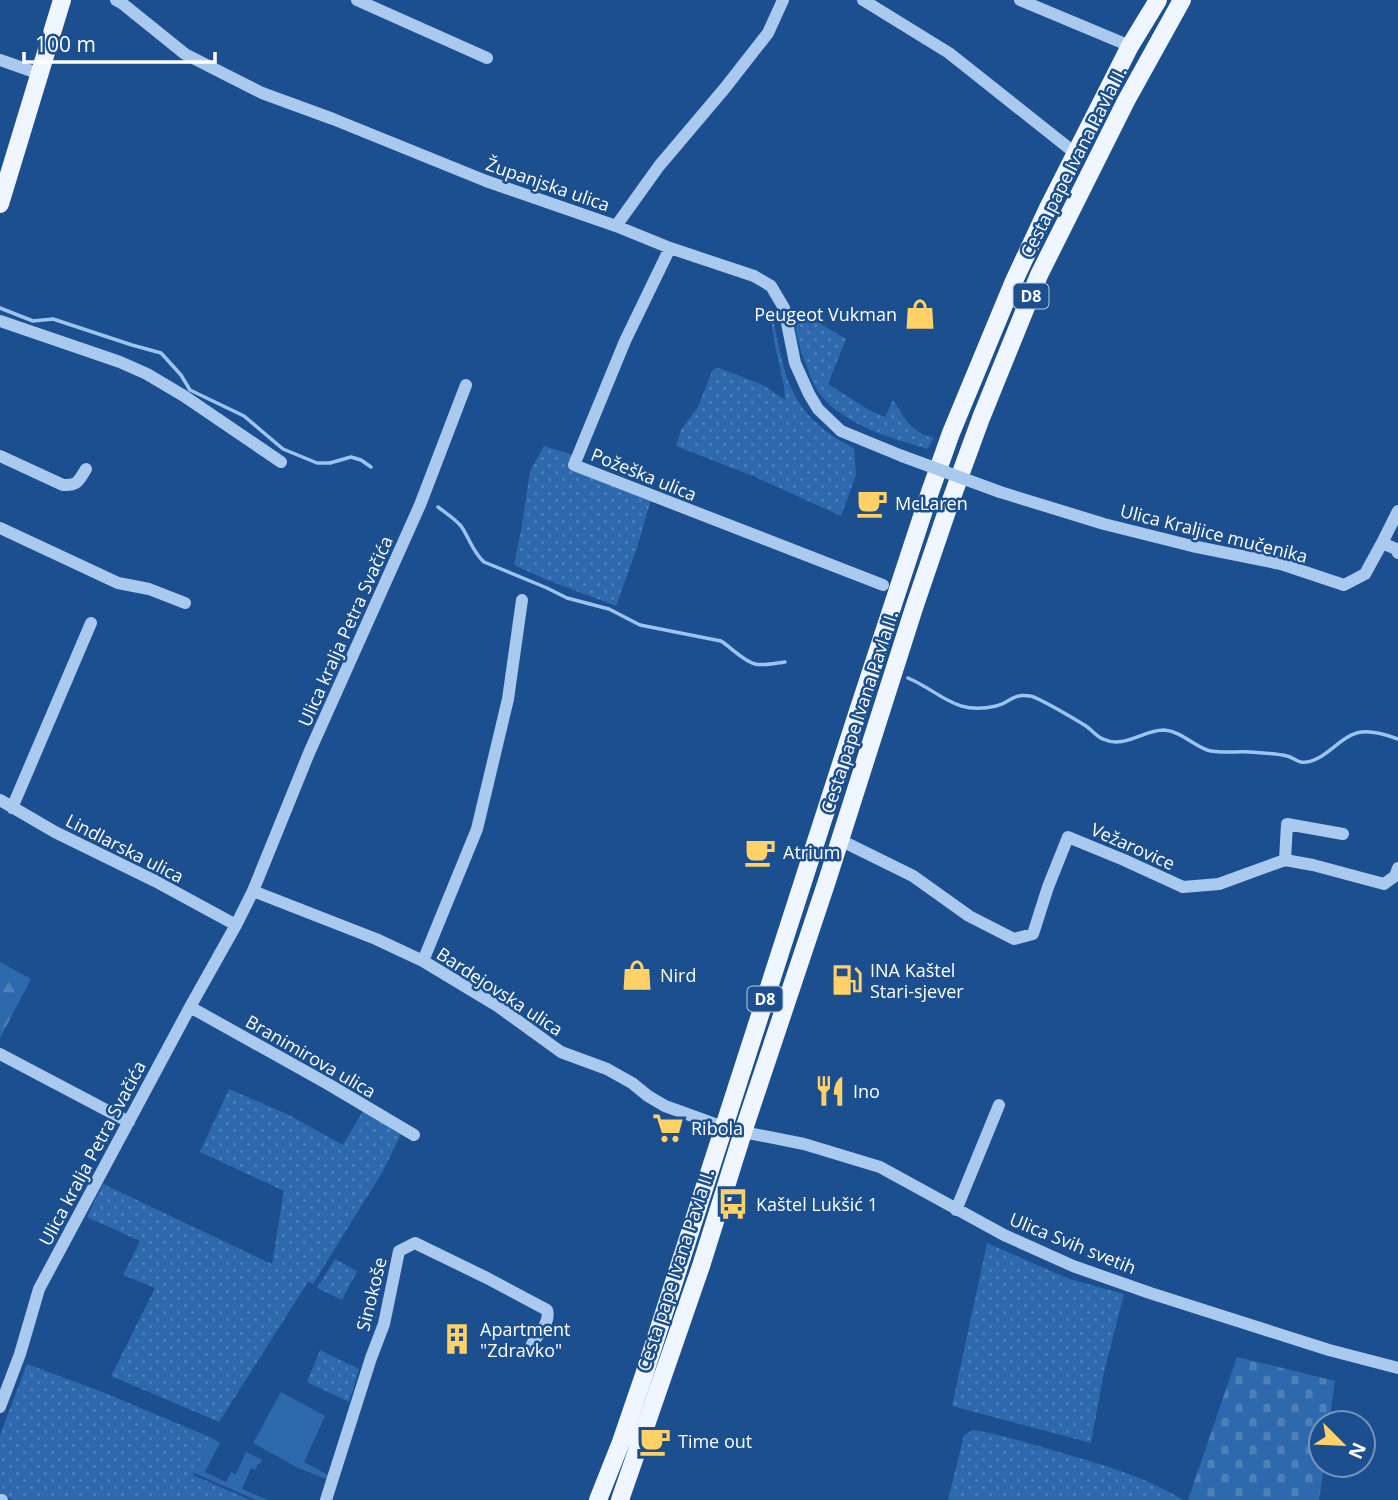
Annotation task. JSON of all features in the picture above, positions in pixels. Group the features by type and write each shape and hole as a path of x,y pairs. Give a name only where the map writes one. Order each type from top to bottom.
{"main road":[{"path":"0,204 4,175 40,74 62,0"},
{"name":"Cesta pape Ivana Pavla II.","path":"598,1500 644,1375 863,696 951,433 1014,281 1075,153 1130,46 1158,0"},
{"name":"Cesta pape Ivana Pavla II.","path":"620,1500 701,1266 918,596 981,418 1039,275 1126,101 1182,0"}],"street":[{"name":"Županjska ulica","path":"116,0 185,54 262,93 486,181 754,276 771,286 784,308 796,363 818,409 841,431 902,456"},
{"path":"357,0 487,58"},
{"path":"616,226 659,166 768,33 783,0"},
{"path":"863,0 949,53 1075,153"},
{"path":"1020,0 1130,46"},
{"path":"0,60 40,74"},
{"name":"Požeška ulica","path":"670,248 625,341 575,466 883,585"},
{"path":"0,321 120,362 146,374 184,396 281,462"},
{"name":"Ulica kralja Petra Svačića","path":"253,891 309,753 420,506 466,385"},
{"path":"0,456 63,485 78,482 86,469"},
{"name":"Ulica Kraljice mučenika","path":"902,456 1000,492 1104,524 1281,564 1344,585 1365,573 1398,511"},
{"path":"0,528 118,583 149,589 185,603"},
{"path":"1382,543 1398,552"},
{"path":"423,961 477,829 508,699 522,600"},
{"path":"12,808 91,623"},
{"name":"Lindlarska ulica","path":"0,800 55,832 236,925"},
{"path":"1343,834 1287,824 1284,860 1384,884 1395,876 1398,868"},
{"name":"Vežarovice","path":"840,840 913,876 969,916 1014,939 1032,934 1068,836 1183,887 1219,884 1284,860"},
{"path":"236,925 253,891"},
{"name":"Bardejovska ulica","path":"253,891 376,939 423,961 496,1005 561,1052 607,1069 665,1106 723,1127"},
{"name":"Ulica kralja Petra Svačića","path":"0,1407 20,1354 38,1289 236,925"},
{"name":"Branimirova ulica","path":"190,1007 414,1135"},
{"path":"0,1054 129,1122"},
{"path":"956,1210 999,1105"},
{"name":"Ulica Svih svetih","path":"743,1132 804,1144 880,1167 1004,1235 1073,1266 1329,1350 1398,1368"},
{"name":"Sinokoše","path":"326,1500 384,1324 399,1251 415,1243 547,1310 546,1321 532,1344"}],"green space":[{"path":"769,306 787,379 800,404 808,415 829,433 854,448 856,475 841,516 753,476 676,446 681,430 698,407 713,369 719,368 763,385 785,400"},
{"path":"794,308 846,339 828,384 885,417 893,400 914,428 934,438 928,449 859,425 825,400 814,384 802,353"},
{"path":"544,446 573,455 573,470 651,500 616,606 514,565 530,471"},
{"path":"0,962 31,979 0,1038"},
{"path":"229,1089 289,1115 343,1145 363,1111 402,1132 383,1171 313,1284 308,1282 219,1422 111,1376 155,1288 123,1275 140,1241 87,1217 103,1184 272,1264 284,1191 200,1152"},
{"path":"987,1243 1069,1279 1124,1294 1104,1372 1091,1443 952,1406"},
{"path":"335,1259 357,1271 342,1300 317,1288"},
{"path":"320,1350 359,1369 349,1402 307,1382"},
{"path":"1237,1357 1335,1381 1331,1409 1307,1409 1307,1479 1322,1479 1319,1500 1188,1500"},
{"path":"27,1364 212,1438 193,1475 250,1500 13,1500 0,1494 0,1435"},
{"path":"281,1392 325,1416 304,1462 330,1476 329,1480 298,1468 253,1443"},
{"path":"973,1430 1018,1440 1109,1467 1140,1478 1183,1500 948,1500 964,1435"},
{"path":"212,1438 220,1443 205,1472 226,1482 231,1472 236,1474 246,1452 262,1460 255,1470 251,1468 242,1489 268,1500 256,1500 194,1473"}],"waterway":[{"path":"0,308 33,321 53,319 161,353 181,375 190,390 244,416 283,449 317,463 330,463 351,457 371,467"},
{"path":"438,507 461,526 484,562 567,598 609,609 640,625 721,641 755,664 785,662"},
{"path":"908,678 949,701 970,708 996,706 1015,697 1030,696 1058,709 1101,738 1118,742 1164,730 1176,733 1207,750 1278,754 1309,762 1354,734 1371,732 1398,739"}],"place":[{"name":"Peugeot Vukman","path":"920,314"},
{"name":"McLaren","path":"872,503"},
{"name":"Atrium","path":"760,852"},
{"name":"Nird","path":"637,975"},
{"name":"INA Kaštel Stari-sjever","path":"847,980"},
{"name":"Ino","path":"830,1091"},
{"name":"Ribola","path":"668,1128"},
{"name":"Kaštel Lukšić 1","path":"733,1204"},
{"name":"Apartment \"Zdravko\"","path":"457,1339"},
{"name":"Time out","path":"655,1441"}]}
